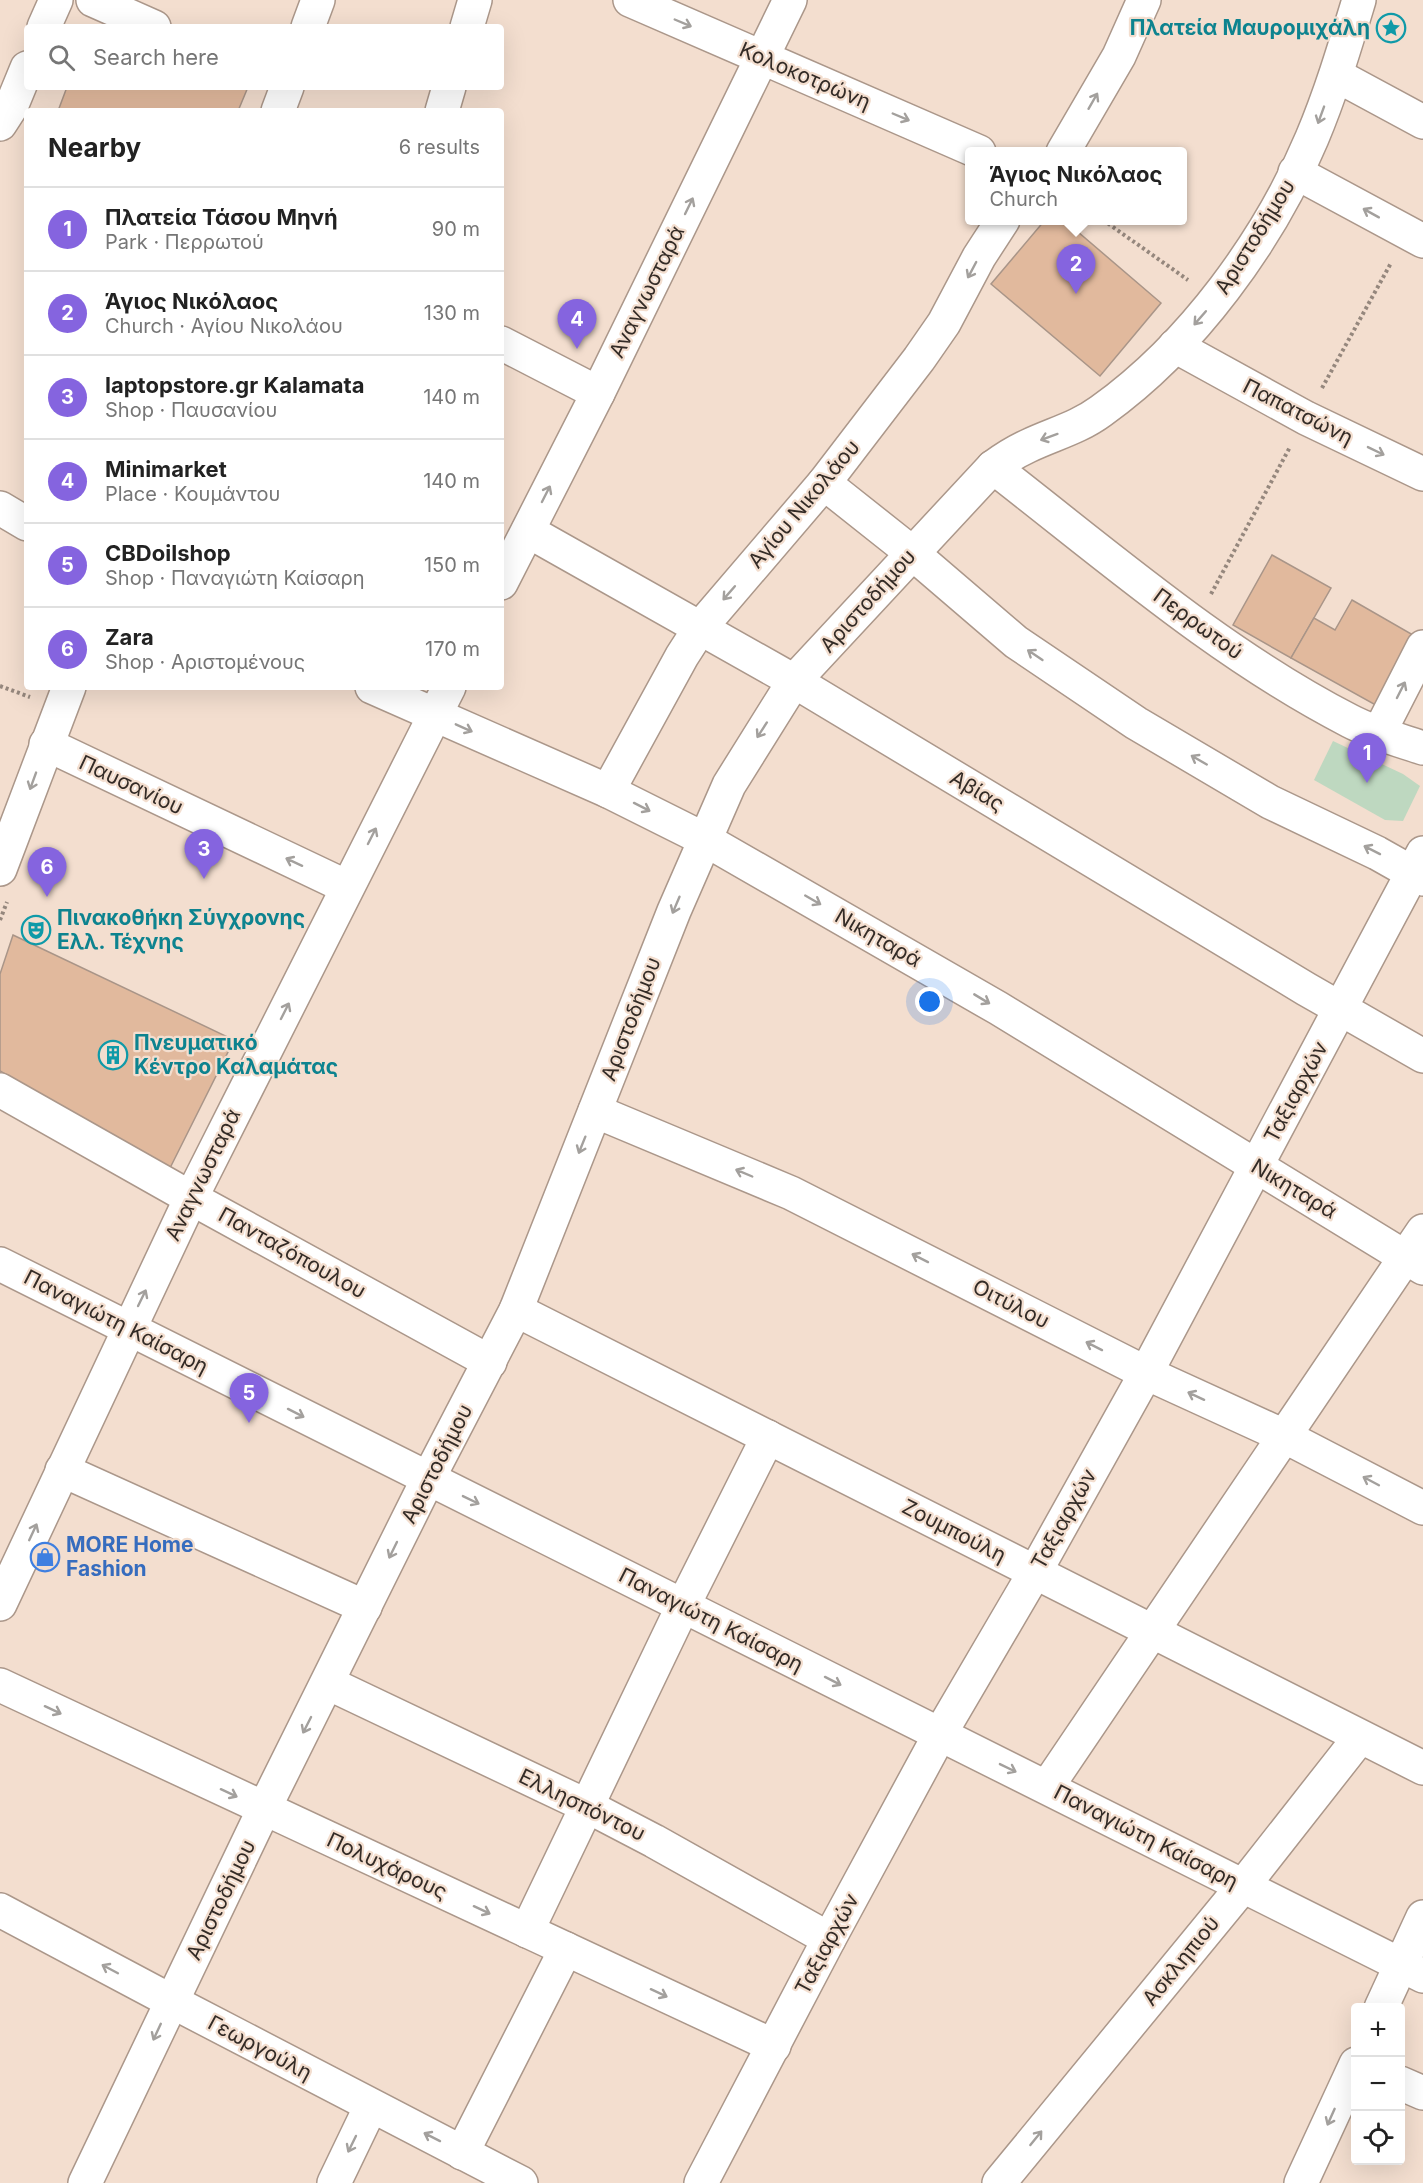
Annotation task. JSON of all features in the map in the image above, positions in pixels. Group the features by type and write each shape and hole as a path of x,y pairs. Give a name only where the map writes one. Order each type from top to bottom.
{"street":[{"path":"45,24 56,0"},
{"path":"93,0 147,24"},
{"path":"309,24 318,0"},
{"path":"468,24 475,0"},
{"name":"Κολοκοτρώνη","path":"630,0 969,147"},
{"name":"Αναγνωσταρά","path":"504,577 598,393 790,0"},
{"path":"1066,147 1119,56 1144,0"},
{"name":"Αριστοδήμου","path":"85,2183 264,1809 428,1479 516,1310 704,839 743,761 794,681 993,467 1026,446 1087,421 1129,390 1175,346 1215,299 1246,258 1271,219 1311,140 1336,75 1359,0"},
{"path":"1336,75 1423,122"},
{"path":"13,115 24,78"},
{"path":"279,108 286,90"},
{"path":"443,108 448,90"},
{"path":"1295,172 1423,241"},
{"name":"Αγίου Νικολάου","path":"608,790 682,656 700,628 824,483 871,423 936,334 1000,225"},
{"path":"504,345 598,393"},
{"name":"Παπατσώνη","path":"1175,346 1306,418 1423,474"},
{"name":"Περρωτού","path":"993,467 1195,623 1313,700 1352,722 1423,748"},
{"path":"824,483 912,552 1016,642 1136,723 1270,802 1377,853 1420,868"},
{"path":"0,508 24,522"},
{"name":"Αβίας","path":"528,531 794,681 1295,983 1423,1056"},
{"path":"1379,733 1423,647"},
{"path":"0,869 68,690"},
{"name":"Νικηταρά","path":"387,690 442,701 704,839 988,1002 1256,1167 1417,1252"},
{"name":"Αναγνωσταρά","path":"0,1604 191,1198 346,887 442,701"},
{"name":"Παυσανίου","path":"46,744 346,887"},
{"name":"Ταξιαρχών","path":"701,2183 940,1734 1035,1572 1146,1373 1341,1008 1420,868"},
{"name":"Πανταζόπουλου","path":"0,1090 490,1362"},
{"name":"Οιτύλου","path":"595,1111 791,1193 1146,1373 1284,1436 1423,1508"},
{"path":"1047,1787 1284,1436 1417,1252"},
{"name":"Παναγιώτη Καίσαρη","path":"0,1264 1412,1970"},
{"name":"Ζουμπούλη","path":"516,1310 1423,1768"},
{"path":"527,1931 683,1606 768,1437"},
{"path":"62,1470 365,1607"},
{"name":"Ελλησπόντου","path":"328,1683 587,1806 829,1939"},
{"name":"Πολυχάρους","path":"0,1685 774,2046"},
{"name":"Ασκληπιού","path":"1002,2182 1243,1886 1360,1737"},
{"name":"Γεωργούλη","path":"0,1910 521,2183"},
{"path":"1384,2003 1412,1970 1423,1917"},
{"path":"462,2153 566,1949"},
{"path":"1301,2183 1351,2075"},
{"path":"1405,2085 1423,2093"},
{"path":"334,2183 371,2106"}],"path":[{"path":"1110,225 1215,299"},
{"path":"0,686 31,698"}],"green space":[{"path":"1333,741 1403,774 1420,786 1403,821 1385,820 1314,780"}],"building":[{"path":"66,90 247,90 239,108 59,108"},
{"path":"1041,225 1070,225 1161,303 1100,376 991,284"},
{"path":"1272,555 1331,588 1291,658 1233,625"},
{"path":"1352,600 1420,639 1381,708 1291,658 1314,618 1335,630"},
{"name":"Πνευματικό Κέντρο Καλαμάτας","path":"13,935 234,1040 170,1168 0,1071 0,974"}],"place":[{"name":"Πλατεία Μαυρομιχάλη","path":"1391,28"},
{"name":"Άγιος Νικόλαος","path":"1076,294"},
{"name":"Minimarket","path":"577,349"},
{"name":"Πλατεία Τάσου Μηνή","path":"1367,783"},
{"name":"laptopstore.gr Kalamata","path":"204,879"},
{"name":"Zara","path":"47,897"},
{"name":"Πινακοθήκη Σύγχρονης Ελλ. Τέχνης","path":"36,930"},
{"name":"Πνευματικό Κέντρο Καλαμάτας","path":"113,1055"},
{"name":"CBDoilshop","path":"249,1423"},
{"name":"MORE Home Fashion","path":"45,1557"}]}
